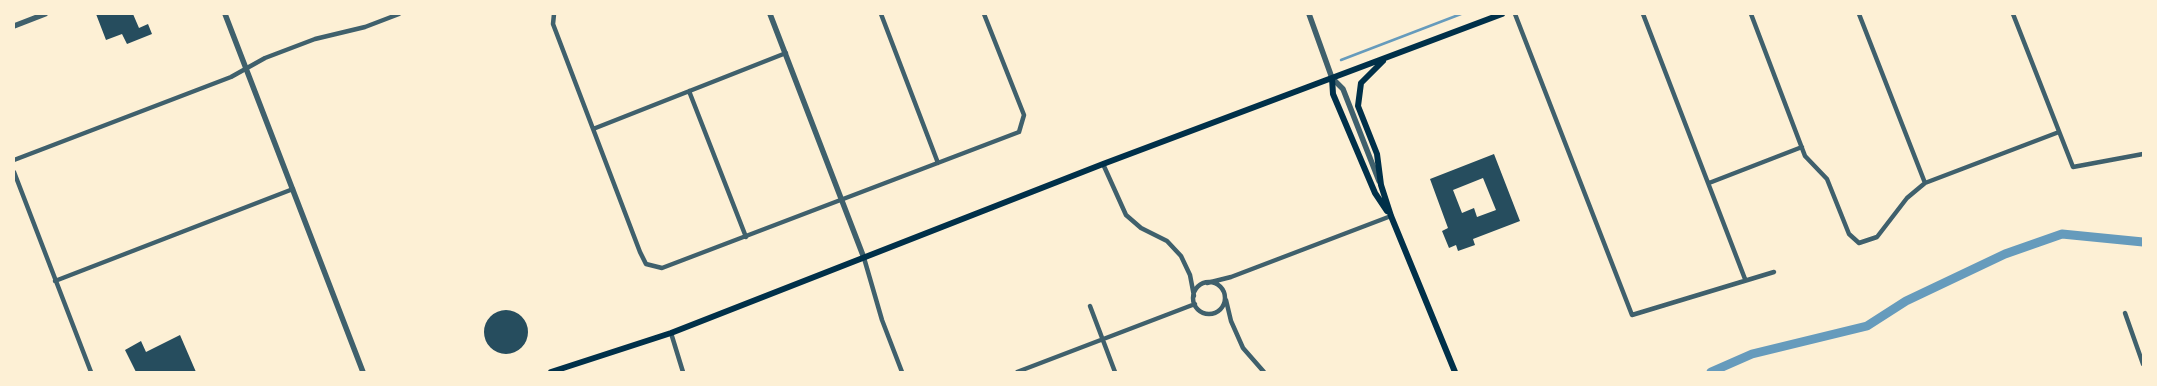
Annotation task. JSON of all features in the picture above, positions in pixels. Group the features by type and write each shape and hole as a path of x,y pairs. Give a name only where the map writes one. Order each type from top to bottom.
{"main road":[{"path":"551,372 671,333 1103,164 1502,14"},
{"path":"1394,55 1380,63 1366,76 1358,96 1358,106 1377,154 1381,185 1391,216 1455,372"},
{"path":"1332,78 1332,94 1375,193 1391,216"}],"street":[{"path":"14,26 45,14"},
{"path":"225,14 363,372"},
{"path":"14,160 231,77 264,58 315,39 365,27 399,14"},
{"path":"554,14 553,24 593,129 643,259 651,267 669,267 1019,132 1024,115 984,14"},
{"path":"770,14 864,258 880,312 902,372"},
{"path":"881,14 938,164"},
{"path":"1308,14 1332,78 1343,89 1381,185"},
{"path":"1515,14 1632,315 1745,279 1774,272"},
{"path":"1643,14 1745,279"},
{"path":"1751,14 1809,162 1830,184 1849,234 1859,243 1877,237 1887,228 1906,198 1925,183 2059,132"},
{"path":"1859,14 1925,183"},
{"path":"2013,14 2073,167 2143,154"},
{"path":"593,129 786,53"},
{"path":"689,91 746,237"},
{"path":"1708,183 1802,147"},
{"path":"1103,164 1126,215 1141,228 1167,240 1181,256 1190,275 1195,304 1202,312 1212,314 1221,309 1225,300 1225,294"},
{"path":"14,172 91,372"},
{"path":"56,280 293,189"},
{"path":"1194,296 1197,288 1207,283 1231,277 1391,216"},
{"path":"1207,283 1216,284 1225,294 1231,321 1243,348 1264,372"},
{"path":"1017,372 1195,304"},
{"path":"1090,306 1115,372"},
{"path":"2125,313 2143,364"},
{"path":"671,333 683,372"}],"building":[{"path":"96,14 133,14 139,28 148,24 152,34 127,44 122,34 106,40"},
{"path":"1494,154 1520,221 1473,239 1475,245 1458,251 1456,245 1449,248 1442,231 1448,228 1430,179","holes":["1483,178 1496,210 1477,217 1474,208 1462,213 1453,190"]},
{"path":"510,310 522,316 527,323 527,341 522,348 515,353 502,354 494,351 487,344 484,328 487,320 494,313"},
{"path":"180,335 196,372 136,372 125,350 141,341 146,352"}],"waterway":[{"path":"1341,60 1461,14"},
{"path":"1711,372 1752,354 1867,326 1906,301 2005,254 2062,234 2143,242"}]}
